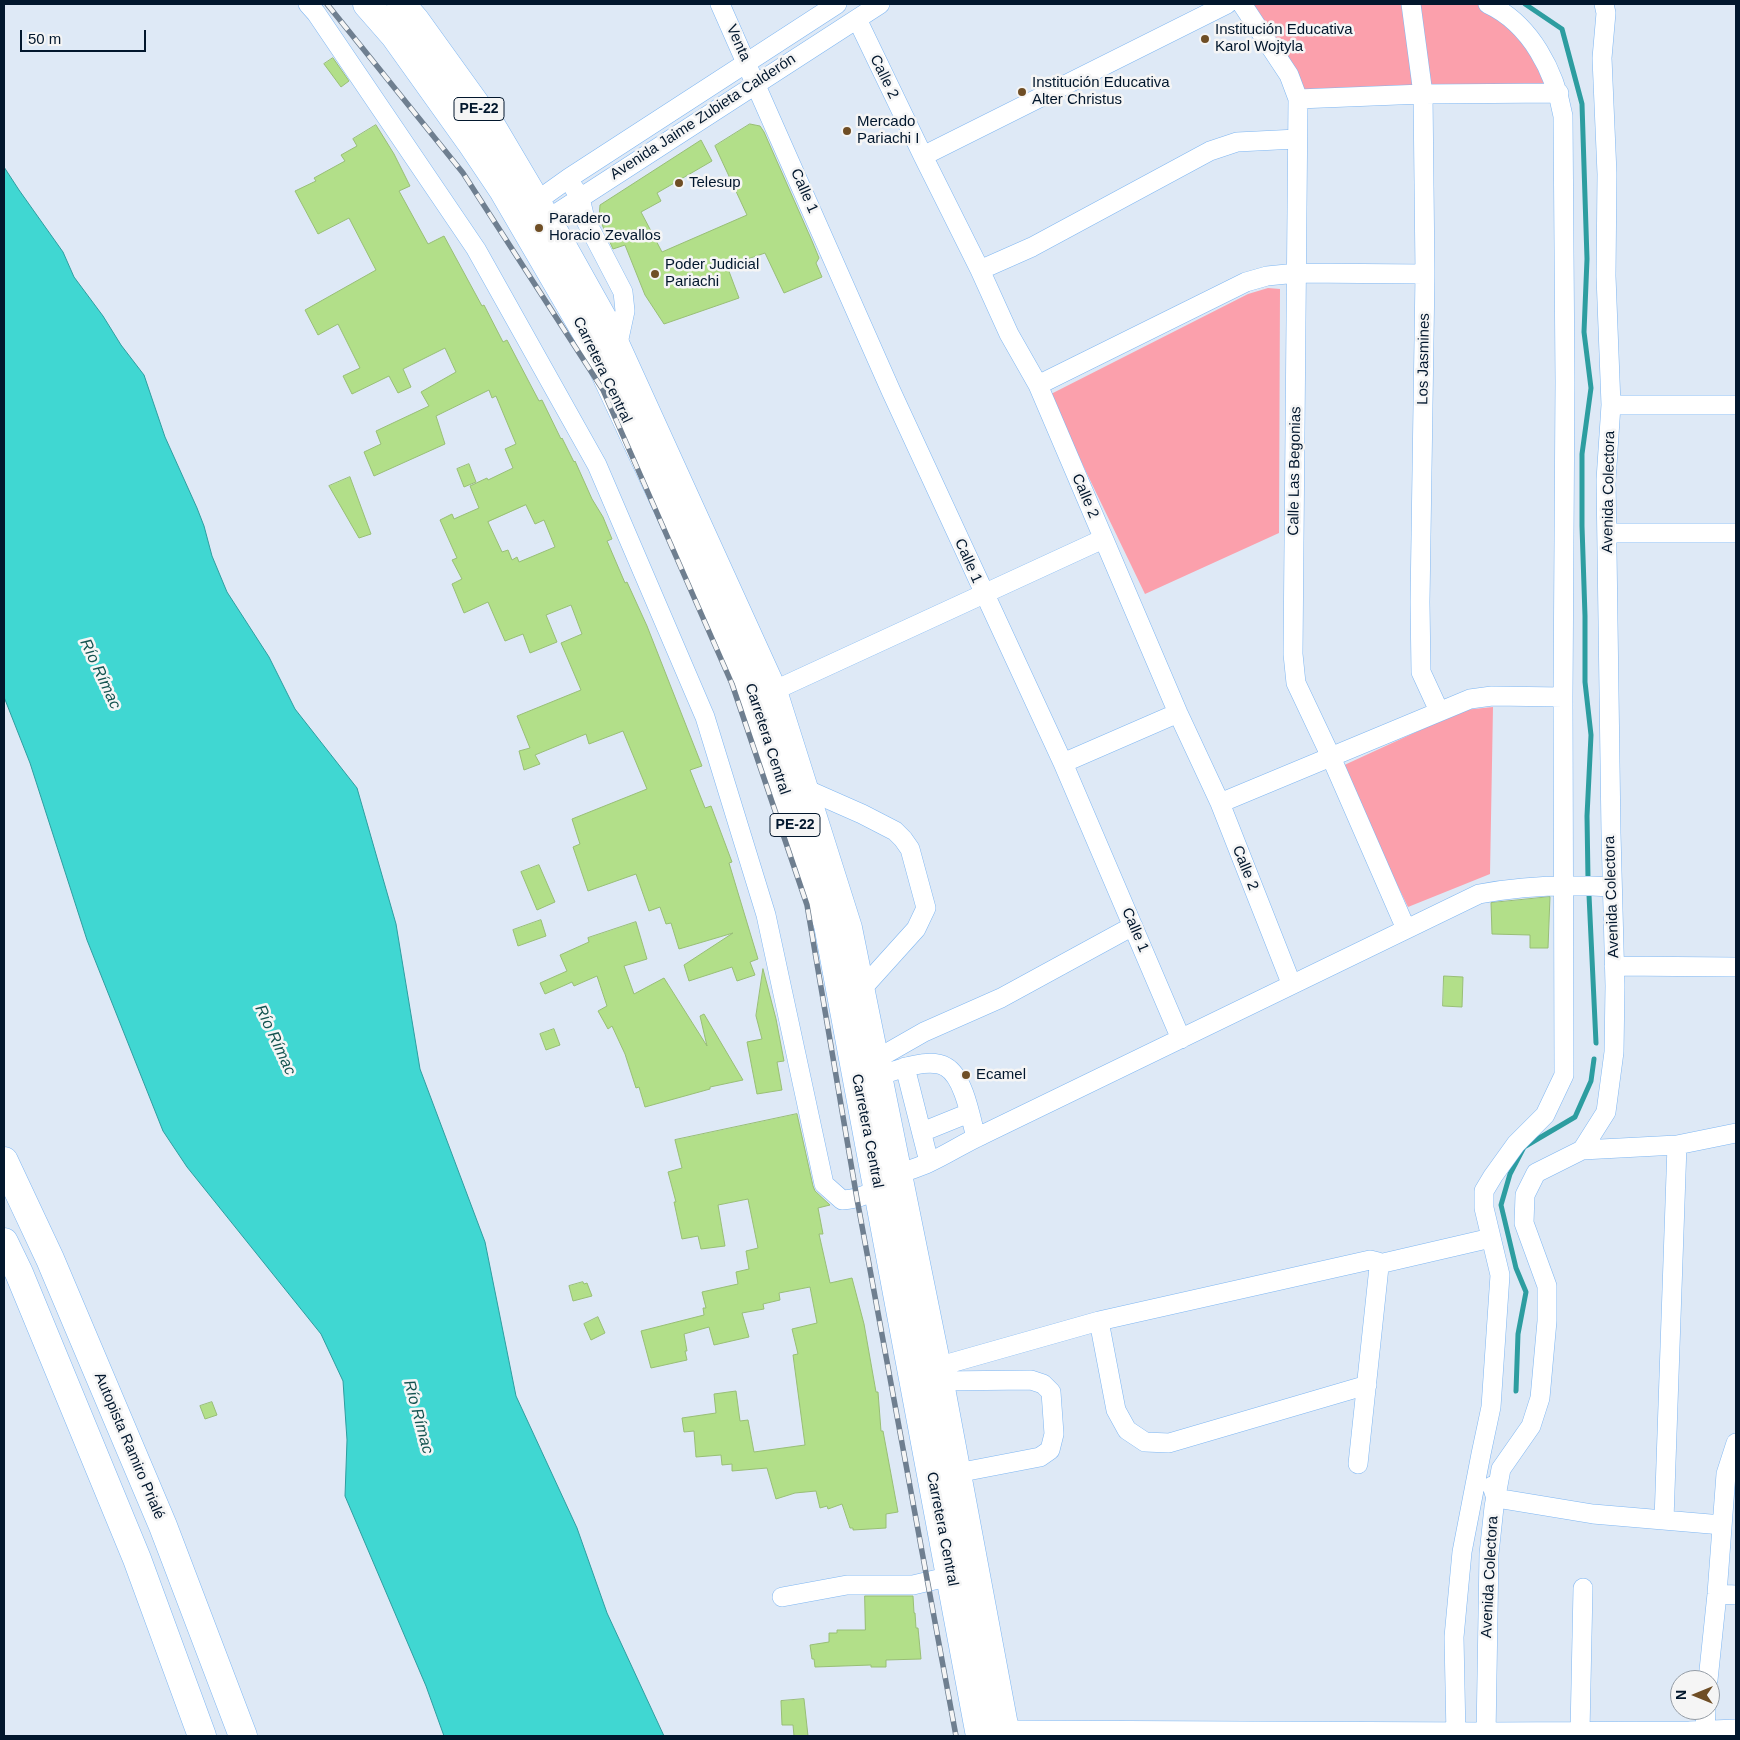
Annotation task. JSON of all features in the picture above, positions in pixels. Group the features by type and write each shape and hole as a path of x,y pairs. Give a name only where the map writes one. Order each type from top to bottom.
{"highway":[{"name":"Carretera Central","path":"367,4 395,36 470,141 532,217 607,326 804,788 848,928 851,994 888,1182 929,1374 957,1473 993,1734"},
{"name":"Carretera Central","path":"401,4 415,20 492,127 747,679 771,707 828,925 877,1068 888,1182"},
{"name":"Autopista Ramiro Prialé","path":"4,1161 50,1259 163,1526 243,1736"},
{"path":"4,1242 137,1559 202,1736"},
{"name":"Carretera Central","path":"929,1374 951,1576 993,1734"}],"street":[{"path":"308,4 316,12 476,248 597,465 705,717 766,915 824,1184 842,1200 857,1199 976,1138 1181,1040 1291,983 1479,894 1506,889 1564,884 1612,887"},
{"name":"Venta","path":"720,4 756,83"},
{"name":"Avenida Jaime Zubieta Calderón","path":"532,217 569,178 837,4"},
{"name":"Avenida Jaime Zubieta Calderón","path":"532,217 580,198 880,4"},
{"path":"923,156 1227,4"},
{"name":"Calle Las Begonias","path":"1242,4 1289,75 1298,99 1293,654 1296,684 1331,757 1406,929"},
{"name":"Los Jasmines","path":"1411,4 1423,94 1425,274 1420,602 1421,672 1439,711"},
{"name":"Avenida Colectora","path":"1456,1734 1454,1638 1462,1552 1480,1454 1491,1407 1500,1276 1484,1208 1484,1191 1516,1144 1545,1115 1564,1074 1563,697 1566,382 1563,116 1559,93 1547,65 1532,41 1501,10 1488,4"},
{"name":"Avenida Colectora","path":"1486,1734 1489,1554 1496,1498 1501,1469 1531,1426 1540,1398 1547,1321 1547,1286 1524,1223 1525,1195 1536,1174 1582,1150 1606,1112 1614,1052 1606,480 1611,405 1606,276 1607,174 1602,58 1606,12 1604,4"},
{"name":"Calle 2","path":"857,19 1010,334 1038,385 1178,713 1220,803 1291,983"},
{"name":"Calle 1","path":"756,83 891,391 1063,764 1181,1040"},
{"path":"1298,99 1423,94 1559,93"},
{"path":"980,270 1032,247 1210,151 1237,142 1297,139"},
{"path":"569,178 580,198 585,219 623,292 625,311 617,348"},
{"path":"1038,385 1246,282 1267,276 1297,273 1425,274"},
{"path":"1611,405 1736,405"},
{"path":"1607,533 1736,533"},
{"path":"771,707 983,594 1103,539"},
{"path":"1220,803 1470,698 1492,696 1563,697"},
{"path":"1063,764 1178,713"},
{"path":"804,788 895,831 910,849 926,908 916,929 851,994"},
{"path":"877,1068 924,1032 1001,998 1133,926"},
{"path":"1614,966 1736,966"},
{"path":"877,1068 932,1064 946,1067 956,1076 962,1090 976,1138"},
{"path":"905,1067 929,1162"},
{"path":"922,1132 968,1113"},
{"path":"1582,1150 1677,1145 1736,1134"},
{"path":"1664,1520 1677,1145"},
{"path":"929,1374 1099,1321 1370,1260 1379,1264 1491,1238"},
{"path":"1358,1464 1379,1264"},
{"path":"1099,1321 1116,1410 1127,1430 1145,1442 1169,1444 1367,1385"},
{"path":"929,1374 1031,1380 1043,1384 1051,1392 1054,1434 1050,1450 1040,1457 957,1473"},
{"path":"1709,1670 1726,1474 1736,1443"},
{"path":"1480,1454 1496,1498 1593,1514 1722,1525"},
{"path":"782,1597 848,1585 913,1585 951,1576"},
{"path":"1580,1732 1583,1588"},
{"path":"1717,1594 1736,1595"},
{"path":"1694,1733 1701,1720"},
{"path":"993,1734 1486,1734 1580,1732 1623,1734 1694,1733 1736,1729"}],"shaded area":[{"path":"1252,4 1406,4 1419,91 1300,94"},
{"path":"1417,4 1479,5 1524,41 1552,88 1427,89"},
{"path":"1268,288 1280,289 1279,533 1145,594 1049,395 1248,294"},
{"path":"1493,707 1490,874 1408,907 1340,767 1464,710"}],"water":[{"name":"Río Rímac","path":"4,167 63,252 74,277 144,375 165,437 197,508 212,556 227,592 269,657 295,709 357,788 396,924 420,1069 485,1242 516,1396 577,1528 607,1613 664,1736 444,1736 426,1686 345,1496 347,1440 343,1381 321,1334 187,1167 163,1131 87,940 30,763 4,697"}],"building":[{"path":"333,58 349,81 341,87 324,64"},
{"path":"750,124 760,126 764,132 819,258 816,263 822,277 784,293 765,253 727,266 739,298 664,324 645,295 625,245 613,249 599,218 600,205 701,140 712,161 657,193 661,201 641,212 662,252 747,215 715,146"},
{"path":"376,125 394,154 410,186 399,191 428,244 444,236 503,342 507,340 539,401 542,400 603,517 612,539 607,541 625,583 627,582 647,626 702,766 690,770 705,808 711,806 732,862 729,863 758,959 750,962 755,975 737,981 732,967 689,981 684,965 733,933 679,949 671,923 666,924 660,907 649,911 636,874 588,891 573,847 580,844 572,819 647,789 623,731 589,744 586,734 535,755 540,764 524,770 519,751 530,748 517,716 581,690 561,643 582,634 571,605 546,615 557,642 530,653 523,634 505,641 488,602 464,613 452,584 462,579 452,560 457,558 440,520 452,514 454,519 479,508 470,486 513,468 505,449 516,444 496,396 492,398 489,390 436,416 445,444 374,476 364,452 381,444 376,431 429,406 421,392 456,372 445,348 403,369 411,387 398,393 389,376 352,394 343,376 360,368 338,324 318,335 305,310 376,270 349,218 318,234 295,191 316,181 314,178 345,161 341,155 357,146 353,139","holes":["526,505 535,524 544,520 555,547 519,562 517,557 512,560 508,550 502,552 488,522"]},
{"path":"469,464 476,482 464,487 457,469"},
{"path":"350,477 371,534 359,538 329,486"},
{"path":"539,865 555,902 537,910 521,872"},
{"path":"1550,897 1548,948 1530,948 1530,935 1492,934 1491,903"},
{"path":"541,920 546,936 518,946 513,930"},
{"path":"636,922 647,959 624,966 634,994 664,978 707,1046 700,1016 704,1014 743,1080 710,1087 710,1089 645,1107 639,1087 636,1088 625,1054 612,1026 608,1029 598,1011 607,1006 597,976 574,986 572,982 545,994 540,983 567,971 560,955 589,942 588,938"},
{"path":"763,969 776,1019 784,1061 777,1062 782,1090 757,1094 747,1042 762,1039 756,1016"},
{"path":"1444,976 1463,977 1462,1007 1443,1006"},
{"path":"554,1029 560,1045 546,1050 540,1034"},
{"path":"797,1114 813,1186 815,1191 830,1205 818,1208 823,1234 819,1234 830,1283 852,1278 864,1324 876,1392 878,1392 881,1431 883,1431 898,1512 886,1514 886,1528 853,1530 853,1528 850,1528 842,1504 828,1509 827,1506 820,1508 816,1491 795,1493 776,1499 767,1468 732,1471 732,1464 722,1465 721,1455 696,1457 694,1431 684,1432 682,1418 716,1413 714,1394 736,1391 740,1421 748,1420 754,1452 805,1445 793,1355 798,1354 792,1329 817,1323 810,1287 779,1293 780,1300 763,1304 764,1309 742,1313 749,1337 714,1345 709,1327 684,1334 687,1360 651,1368 641,1331 704,1315 703,1308 706,1308 702,1292 738,1284 736,1272 749,1269 746,1251 758,1248 748,1199 718,1205 725,1246 701,1249 698,1236 682,1239 674,1202 676,1202 668,1172 682,1168 675,1140"},
{"path":"583,1282 584,1284 587,1283 592,1296 573,1301 569,1286"},
{"path":"598,1317 605,1333 591,1340 584,1324"},
{"path":"212,1402 217,1415 205,1419 200,1406"},
{"path":"865,1596 913,1596 921,1659 886,1660 886,1667 871,1667 871,1665 815,1667 810,1645 829,1642 829,1633 837,1633 837,1630 865,1630"},
{"path":"804,1699 808,1736 794,1736 793,1725 782,1725 781,1701"}],"waterway":[{"path":"1525,4 1562,29 1582,104 1587,259 1584,332 1591,388 1582,454 1585,682 1591,735 1587,816 1588,879"},
{"path":"1589,895 1596,1043"},
{"path":"1516,1391 1518,1334 1526,1292 1516,1268 1501,1205 1510,1174 1524,1147 1575,1117 1591,1081 1594,1059"}],"railway":[{"path":"327,4 463,173 603,390 732,684 807,905 857,1199 956,1736"}],"place":[{"name":"Institución Educativa Karol Wojtyla","path":"1205,39"},
{"name":"Institución Educativa Alter Christus","path":"1022,92"},
{"name":"Mercado Pariachi I","path":"847,131"},
{"name":"Telesup","path":"679,183"},
{"name":"Paradero Horacio Zevallos","path":"539,228"},
{"name":"Poder Judicial Pariachi","path":"655,274"},
{"name":"Ecamel","path":"966,1075"}]}
